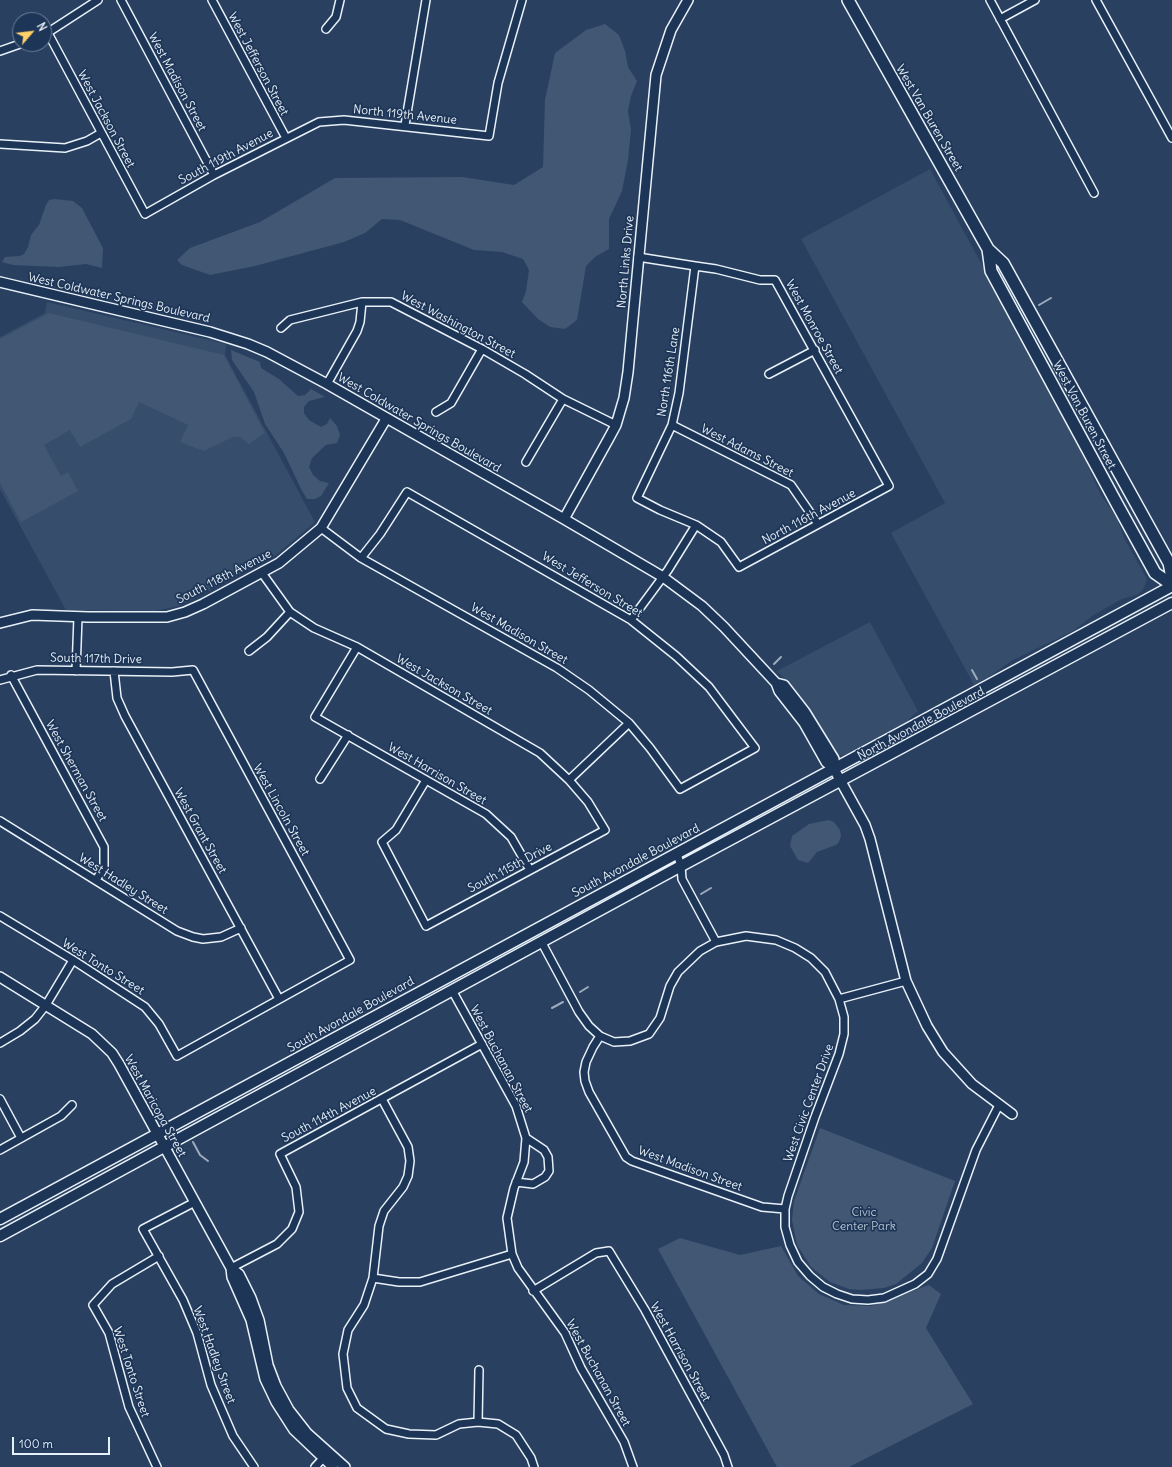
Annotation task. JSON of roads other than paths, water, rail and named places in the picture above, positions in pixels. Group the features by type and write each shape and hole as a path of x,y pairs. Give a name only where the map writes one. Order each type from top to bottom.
{"main road":[{"name":"West Van Buren Street","path":"848,0 988,249 1003,263 1169,564 1172,578"},
{"name":"West Van Buren Street","path":"988,249 990,271 1155,573 1172,586"},
{"path":"1019,322 1034,333 1049,360 1058,364"},
{"path":"1048,376 1062,382 1085,423 1092,426"},
{"name":"North Avondale Boulevard","path":"715,834 1172,586"},
{"name":"North Avondale Boulevard","path":"681,866 841,782 1172,603"},
{"path":"1015,688 1013,684 1014,680 1052,658 1059,647"},
{"path":"947,725 954,713 999,689 1001,686 999,680"},
{"name":"South Avondale Boulevard","path":"0,1220 715,834"},
{"path":"0,1236 453,992 681,866"},
{"path":"536,930 542,943"}],"street":[{"path":"52,30 98,0"},
{"name":"West Madison Street","path":"121,0 214,175"},
{"name":"West Jefferson Street","path":"212,0 286,138"},
{"path":"326,29 336,17 340,0"},
{"path":"405,125 426,0"},
{"name":"North 119th Avenue","path":"319,122 344,120 405,125 489,136 498,83 522,0"},
{"name":"North Links Drive","path":"564,519 616,424 624,398 628,372 656,76 671,30 688,0"},
{"path":"990,0 1094,193"},
{"path":"1000,19 1035,0"},
{"path":"1096,0 1172,138"},
{"name":"West Jackson Street","path":"52,45 145,214"},
{"path":"0,51 12,47"},
{"name":"South 119th Avenue","path":"145,214 214,175 319,122"},
{"path":"0,144 65,148 87,141 101,133"},
{"name":"West Monroe Street","path":"638,257 695,266 760,280 775,280 889,486"},
{"name":"North 116th Lane","path":"695,266 679,393 672,425 637,498 660,510 696,525"},
{"name":"West Coldwater Springs Boulevard","path":"0,282 224,336 248,344 284,360 663,577 702,606 735,637 776,683 779,691 804,723 826,762 834,769 865,825 870,839 906,981"},
{"path":"327,384 357,331 360,322 362,302"},
{"name":"West Washington Street","path":"281,328 290,320 362,302 391,302 482,349 525,374 564,400 599,418 616,424"},
{"path":"436,412 450,403 482,349"},
{"path":"769,374 815,350"},
{"path":"526,462 564,400"},
{"name":"South 118th Avenue","path":"0,623 32,615 78,617 172,616 191,610 262,573 295,551 321,528 386,419"},
{"name":"West Adams Street","path":"672,425 791,485 818,524"},
{"name":"North 116th Avenue","path":"696,525 721,542 739,567 889,486"},
{"name":"West Jefferson Street","path":"361,558 380,534 407,492 631,620 676,656 709,687 755,748 680,789"},
{"path":"631,620 663,577 696,525"},
{"name":"West Madison Street","path":"321,528 361,558 556,668 589,690 629,723 650,748 680,789"},
{"name":"West Jackson Street","path":"262,573 290,612 314,628 357,647 540,753 570,780 588,802 604,830"},
{"path":"249,651 267,637 290,612"},
{"path":"76,671 78,617"},
{"name":"West Harrison Street","path":"357,647 315,717 486,814 501,826 511,837 530,870"},
{"name":"South 117th Drive","path":"0,680 11,675 37,670 172,672 193,670"},
{"name":"West Lincoln Street","path":"193,670 350,960 279,999"},
{"name":"West Grant Street","path":"114,671 117,698 125,716 279,999"},
{"name":"West Sherman Street","path":"11,675 104,847 104,867 96,880"},
{"path":"570,780 629,723"},
{"path":"320,779 348,736"},
{"name":"South 115th Drive","path":"426,780 396,830 382,842 426,926 604,830"},
{"name":"West Hadley Street","path":"0,821 177,931 193,937 221,937 241,928"},
{"path":"677,854 681,866 682,879 716,942"},
{"name":"West Tonto Street","path":"0,916 73,960 145,1007 159,1024 177,1056 279,999"},
{"name":"West Civic Center Drive","path":"542,943 579,1012 589,1026 600,1036 614,1042 638,1040 649,1034 660,1018 670,986 678,972 700,951 716,942 746,936 762,937 787,944 818,964 828,977 839,999 844,1017 842,1043 815,1117 785,1208 786,1227 790,1245 802,1267 823,1287 837,1294 857,1299 884,1298 901,1292 928,1274 937,1259 976,1150 999,1105"},
{"path":"0,1043 20,1031 35,1019 46,1005 73,960"},
{"name":"West Maricopa Street","path":"0,977 92,1034 112,1053 125,1073 231,1268 232,1278 251,1320 258,1356 270,1391 294,1430 326,1456 345,1467"},
{"path":"839,999 906,981 923,1020 943,1052 972,1084 1012,1114"},
{"name":"West Buchanan Street","path":"453,992 516,1106 526,1138 524,1162 516,1182 507,1218 512,1254 518,1268 533,1291 565,1334 581,1368 624,1442 633,1467"},
{"name":"West Madison Street","path":"600,1036 588,1054 584,1072 589,1092 626,1157 632,1161 762,1207 785,1208"},
{"name":"South 114th Avenue","path":"231,1268 277,1244 292,1229 299,1212 296,1187 280,1154 482,1044"},
{"path":"0,1098 21,1138"},
{"path":"382,1099 408,1147 410,1162 408,1176 403,1187 384,1211 379,1226 373,1278 364,1305 348,1330 343,1354 347,1388 357,1408 386,1429 409,1434 436,1435 459,1424 478,1422 498,1424 516,1435 531,1458 534,1467"},
{"path":"0,1150 61,1116 72,1105"},
{"path":"516,1182 533,1184 545,1177 549,1171 548,1157 544,1150 526,1138"},
{"name":"West Hadley Street","path":"195,1202 143,1229 159,1256 197,1333 211,1384 233,1436 254,1467"},
{"name":"West Harrison Street","path":"533,1291 596,1253 609,1251 649,1317 720,1448 728,1467"},
{"path":"373,1278 399,1282 420,1282 512,1254"},
{"name":"West Tonto Street","path":"157,1467 129,1407 109,1333 93,1305 112,1284 159,1256"},
{"path":"478,1422 479,1370"},
{"path":"315,1467 326,1456"},
{"name":"West Maricopa Street","path":"326,1456 333,1467"}],"waterway":[{"path":"1039,305 1051,298"},
{"path":"774,664 781,657"},
{"path":"972,670 977,679"},
{"path":"701,894 711,888"},
{"path":"580,992 588,987"},
{"path":"552,1008 563,1002"},
{"path":"193,1142 200,1155 208,1161"}],"park label":[{"name":"Civic Center Park","path":"864,1220"}]}
